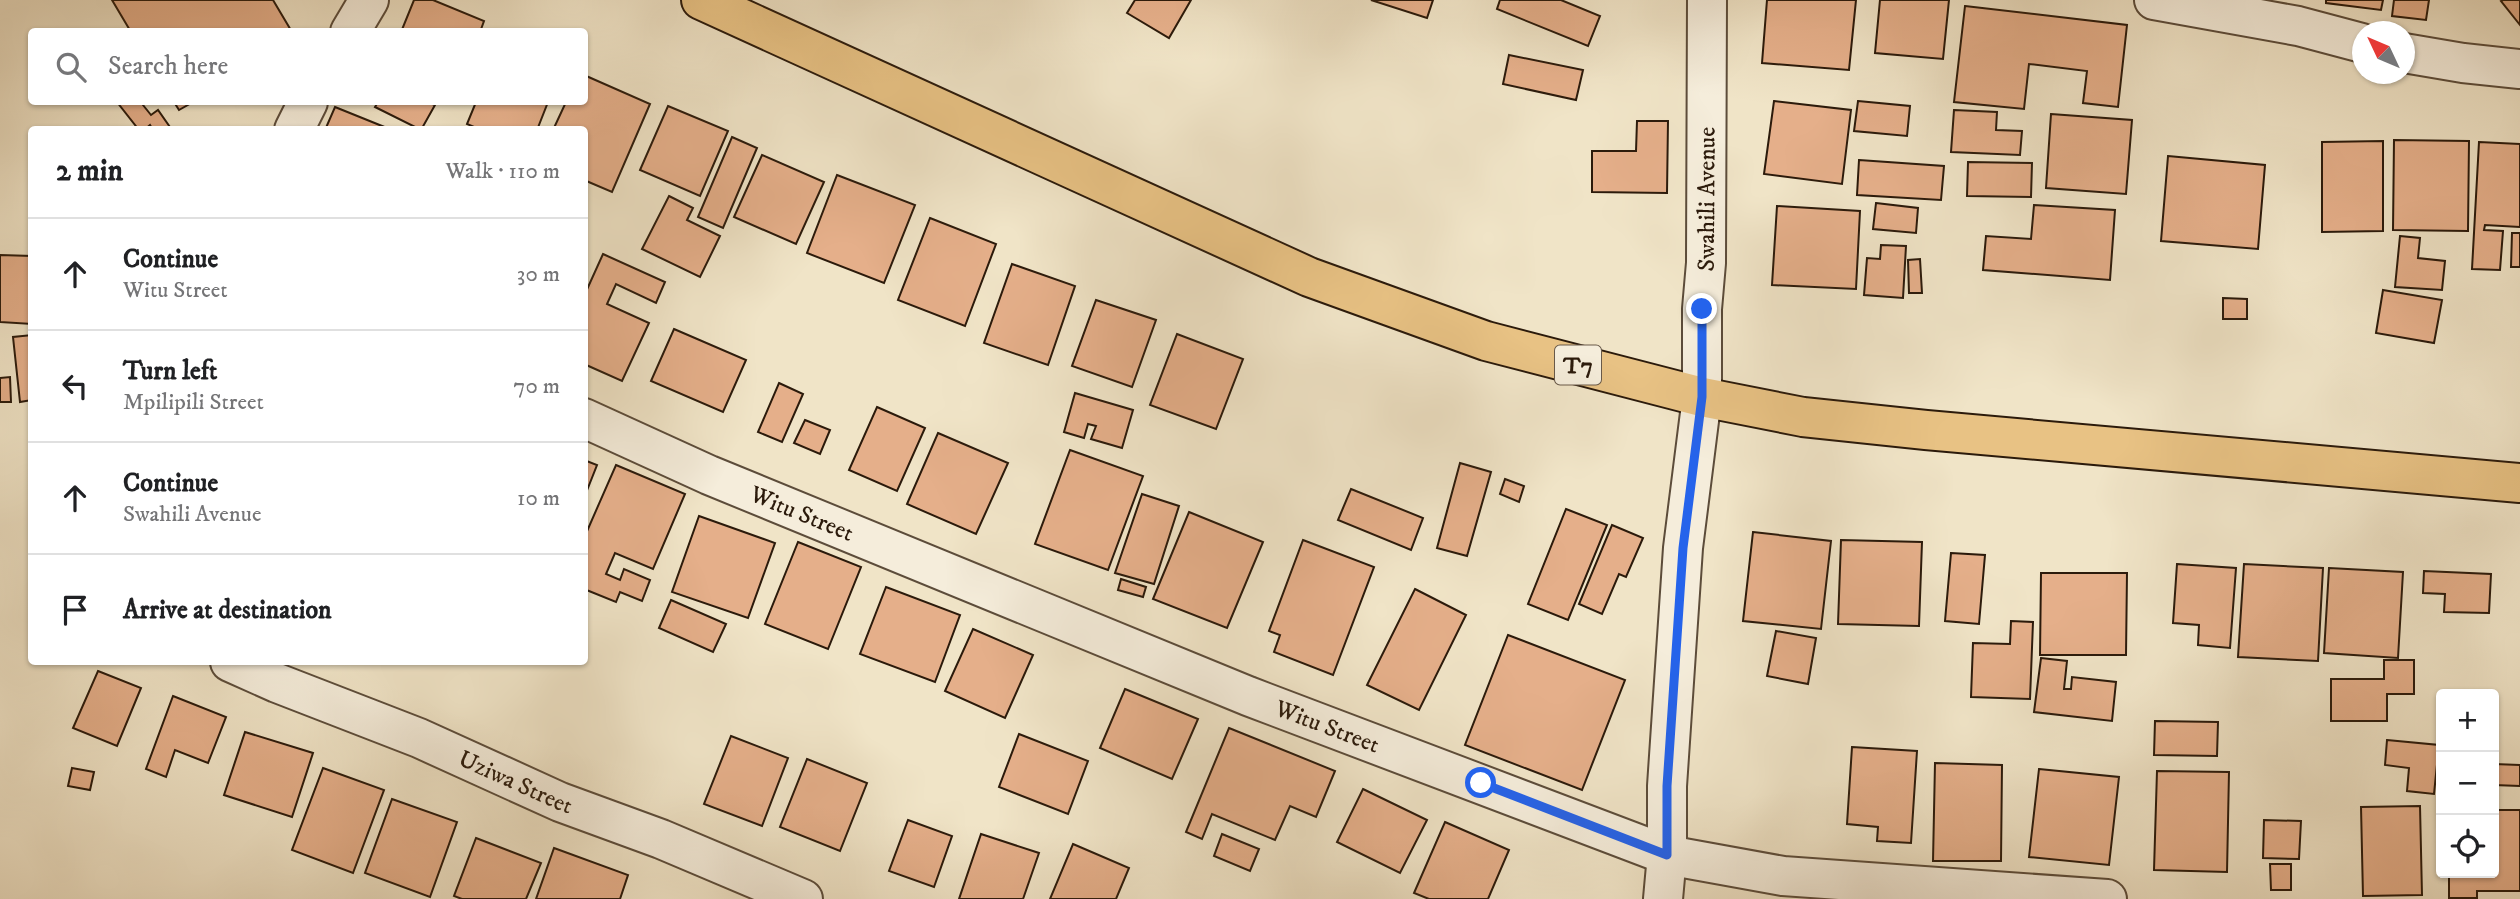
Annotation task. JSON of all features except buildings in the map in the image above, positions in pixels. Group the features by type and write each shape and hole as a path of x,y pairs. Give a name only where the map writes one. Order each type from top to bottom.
{"highway":[{"name":"T7","path":"701,0 1309,277 1486,341 1702,397 1803,417 2520,483"}],"street":[{"path":"352,28 369,0"},
{"name":"Swahili Avenue","path":"1663,899 1667,855 1667,786 1683,548 1702,397 1702,309 1706,263 1707,0"},
{"path":"2154,0 2298,26 2352,40"},
{"path":"2415,54 2520,69"},
{"path":"296,126 306,105"},
{"name":"Witu Street","path":"588,420 709,475 1248,696 1667,855 1783,876 2107,899"},
{"name":"Uziwa Street","path":"237,665 419,738 560,802 661,839 803,899"}],"route":[{"path":"1481,783 1667,855 1667,786 1683,548 1702,397 1702,309"}]}
